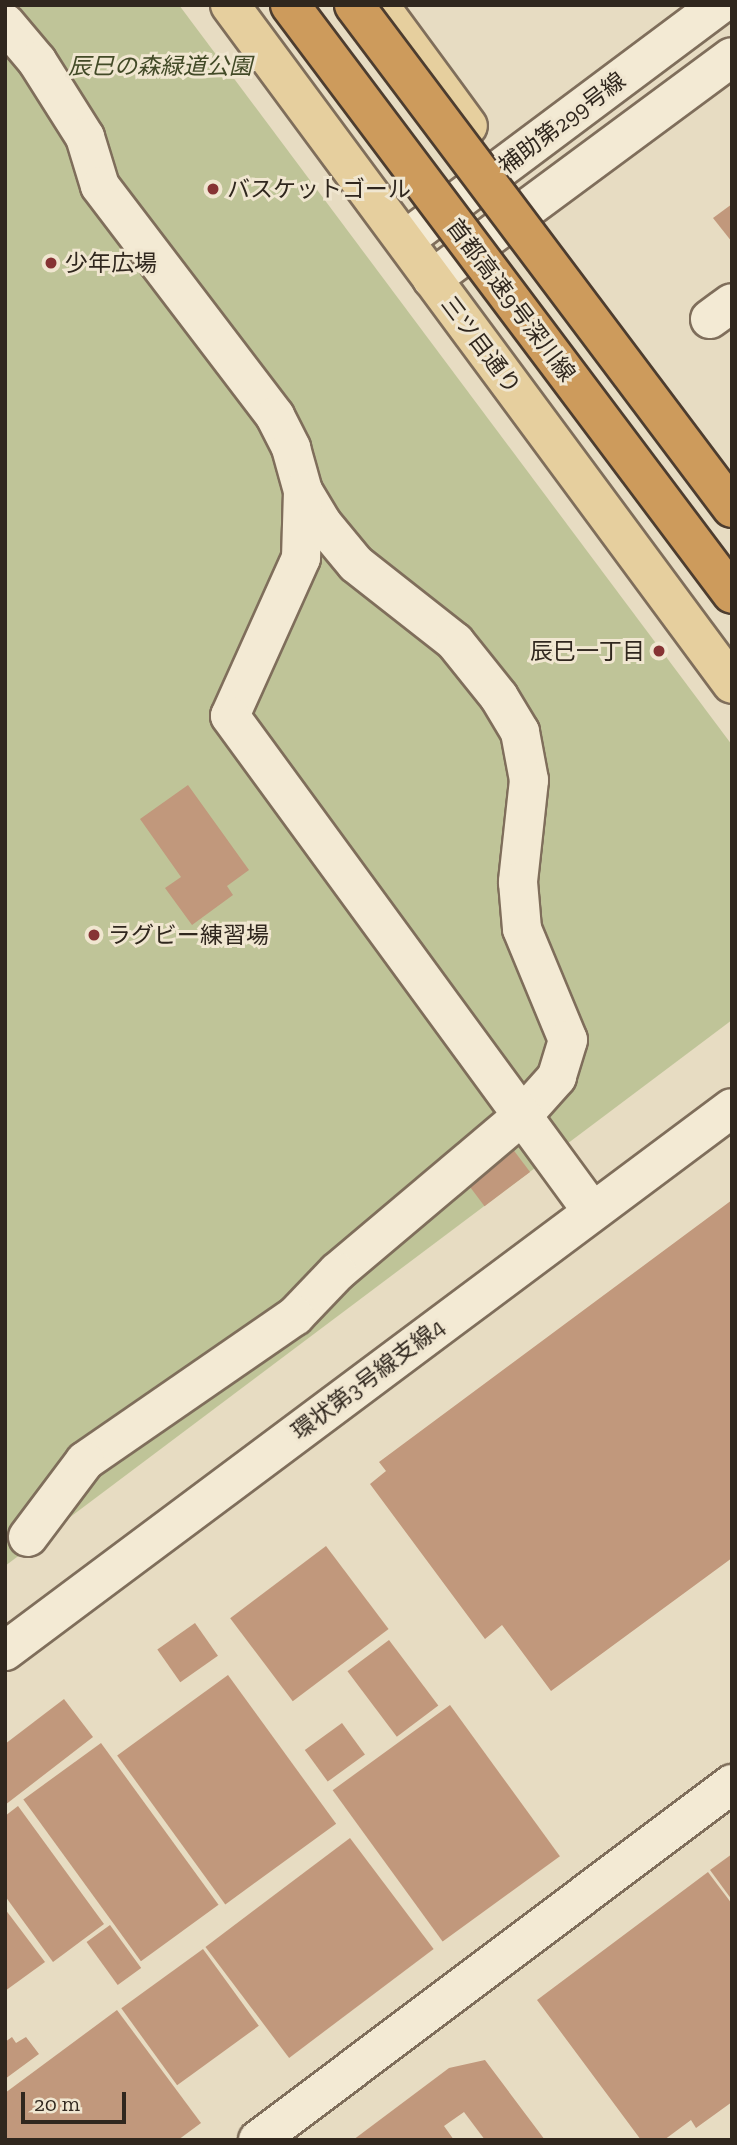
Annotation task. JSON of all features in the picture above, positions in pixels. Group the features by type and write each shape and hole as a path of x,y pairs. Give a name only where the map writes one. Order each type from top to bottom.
{"highway":[{"name":"首都高速9号深川線","path":"290,5 732,594"},
{"path":"354,5 732,508"}],"main road":[{"name":"三ツ目通り","path":"230,5 732,684"},
{"path":"307,5 732,574"},
{"path":"379,5 732,482"}],"street":[{"name":"補助第299号線","path":"405,240 719,5"},
{"path":"5,23 37,61 85,137 100,186 275,416 291,448 303,491 301,558 230,716 592,1211"},
{"path":"432,279 531,209 732,57"},
{"path":"28,1537 85,1461 295,1316 337,1272 523,1115 557,1077 568,1040 522,929 518,882 529,780 520,732 499,697 455,642 356,564 303,491"},
{"name":"環状第3号線支線4","path":"5,1651 732,1108"},
{"path":"258,2140 732,1784"}],"green space":[{"name":"辰巳の森緑道公園","path":"5,5 179,5 732,745 732,1020 5,1566"}],"building":[{"path":"732,204 732,242 713,218"},
{"path":"188,785 249,870 227,886 233,895 192,925 165,888 181,877 140,819"},
{"path":"512,1148 530,1172 485,1206 466,1182"},
{"path":"732,1200 732,1558 551,1691 502,1625 485,1639 370,1484 386,1471 379,1462"},
{"path":"326,1546 389,1629 293,1701 230,1618"},
{"path":"195,1623 218,1656 180,1682 157,1649"},
{"path":"389,1640 438,1705 397,1737 347,1671"},
{"path":"228,1675 336,1824 225,1904 117,1756"},
{"path":"64,1699 93,1737 5,1805 5,1744"},
{"path":"450,1705 560,1856 443,1942 333,1790"},
{"path":"342,1723 365,1755 328,1782 305,1750"},
{"path":"101,1743 219,1905 141,1961 23,1799"},
{"path":"18,1806 104,1924 53,1962 5,1896 5,1816"},
{"path":"350,1838 434,1949 289,2058 205,1947"},
{"path":"732,1854 732,1900 710,1870"},
{"path":"708,1872 732,1904 732,2102 696,2128 691,2120 664,2140 641,2140 537,2000"},
{"path":"5,1909 45,1962 5,1991"},
{"path":"110,1925 141,1968 118,1985 87,1942"},
{"path":"203,1949 259,2026 177,2085 121,2008"},
{"path":"117,2010 201,2123 178,2140 5,2140 5,2093"},
{"path":"12,2037 16,2043 26,2037 39,2054 5,2079 5,2042"},
{"path":"485,2060 545,2140 485,2140 464,2112 444,2126 454,2140 353,2140 449,2068"}],"place":[{"name":"バスケットゴール","path":"213,189"},
{"name":"少年広場","path":"51,263"},
{"name":"辰巳一丁目","path":"659,651"},
{"name":"ラグビー練習場","path":"94,935"}]}
